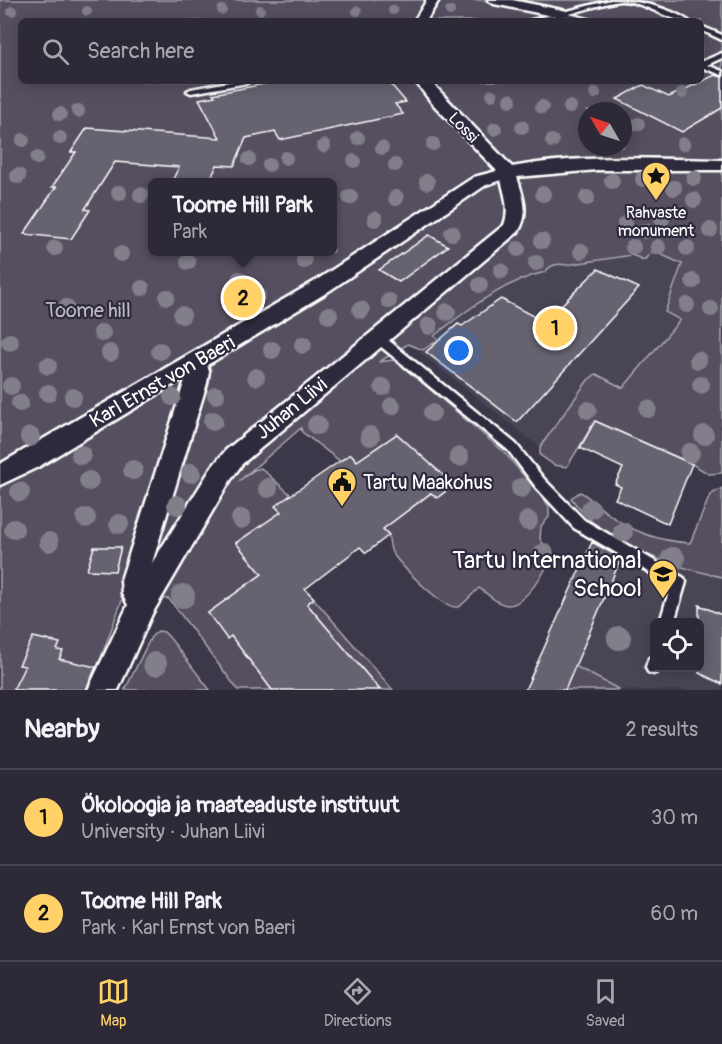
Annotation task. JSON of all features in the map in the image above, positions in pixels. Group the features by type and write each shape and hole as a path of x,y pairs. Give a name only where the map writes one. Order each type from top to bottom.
{"street":[{"path":"422,18 433,0"},
{"path":"494,0 562,14"},
{"name":"Lossi","path":"424,84 507,172"},
{"name":"Karl Ernst von Baeri","path":"0,475 319,288 480,181 507,172 635,163 722,165"},
{"name":"Juhan Liivi","path":"103,690 142,604 221,474 234,457 512,228 516,218 516,202 507,172"},
{"path":"142,604 136,594 134,580 196,383 198,371 195,362"}],"lane":[{"path":"544,18 619,0"},
{"path":"624,0 648,6 678,18"},
{"path":"562,14 579,18"},
{"path":"704,29 722,38"},
{"path":"704,64 722,55"},
{"path":"704,66 722,73"},
{"path":"191,91 230,84"},
{"path":"378,338 512,447 540,483 579,524 679,582 667,618"}],"shaded area":[{"path":"653,251 682,264 665,312 680,320 623,389 596,374 588,380 540,447 420,353 422,346 509,280 565,262"},
{"name":"Tartu International School","path":"638,549 669,563 722,577 722,690 620,690 575,666 622,556"}],"green space":[{"name":"Toome hill","path":"0,0 722,0 722,473 709,474 692,464 595,421 567,467 554,465 540,455 540,447 588,380 596,374 623,388 680,320 665,312 682,264 656,252 651,253 644,260 632,255 554,265 545,272 515,282 486,298 434,336 438,340 423,350 408,344 379,362 393,360 504,452 549,506 549,517 541,526 540,539 551,555 541,577 522,599 505,605 479,588 460,606 451,606 423,586 393,554 388,535 383,529 431,493 437,498 453,485 397,434 357,461 351,455 340,461 302,432 301,428 239,481 254,470 261,468 291,495 276,506 281,512 236,543 262,574 208,613 231,636 272,690 238,690 169,599 124,595 89,690 0,690"},
{"path":"722,488 722,577 660,560 619,541 601,529 571,498 580,492 616,519 636,530 656,538 690,543 710,495"},
{"path":"314,599 393,690 380,690 307,604"},
{"path":"158,631 164,632 169,637 210,690 125,690 151,637"},
{"path":"575,666 620,690 565,690"}],"building":[{"path":"715,75 722,77 722,108 682,132 632,107 632,102 617,99 643,85 669,97 696,84 704,84 704,80"},
{"path":"264,84 391,84 406,102 395,104 403,114 280,140 275,132 246,138 234,166 217,165 211,178 174,178 179,167 115,162 85,209 90,210 71,239 24,234 56,187 52,187 76,152 71,152 87,128 220,138 199,99 215,96 213,94"},
{"path":"429,235 448,246 399,282 379,270"},
{"path":"598,269 639,288 517,422 426,352 458,324 462,326 501,299 544,322"},
{"path":"595,421 692,464 668,524 615,499 621,487 615,484 623,468 580,448"},
{"path":"397,434 454,485 437,498 431,493 383,529 389,535 366,553 360,547 305,589 314,598 307,604 380,690 272,690 231,636 227,639 208,613 262,574 236,543 281,512 275,506 340,461 351,454 357,461"},
{"path":"592,542 621,558 565,690 525,690"},
{"path":"94,547 121,547 115,571 87,570"},
{"path":"699,605 722,615 722,684 699,673 704,672 704,618 699,618"},
{"path":"33,637 60,643 57,650 63,651 59,659 96,667 86,690 13,690 25,666 19,665"}],"place":[{"name":"Rahvaste monument","path":"656,202"},
{"name":"Toome Hill Park","path":"243,298"},
{"name":"Ökoloogia ja maateaduste instituut","path":"555,328"},
{"name":"Tartu Maakohus","path":"342,508"},
{"name":"Tartu International School","path":"663,600"}]}
